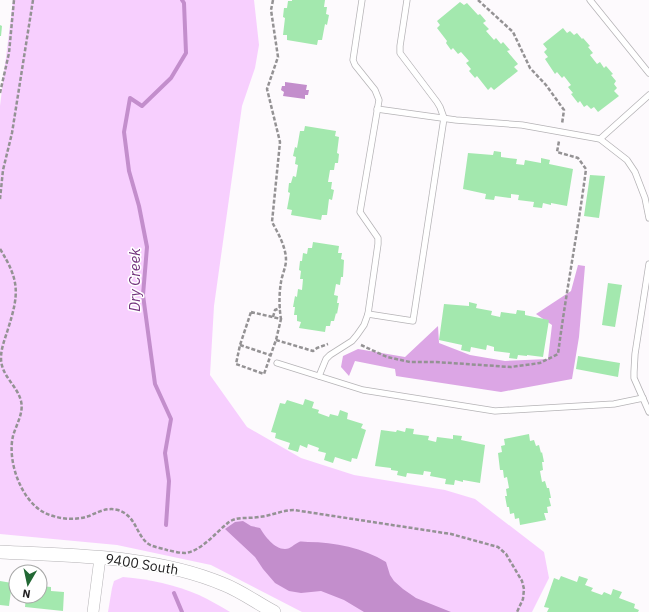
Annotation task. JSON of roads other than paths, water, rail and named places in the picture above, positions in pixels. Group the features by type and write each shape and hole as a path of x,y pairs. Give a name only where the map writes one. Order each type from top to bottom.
{"street":[{"name":"9400 South","path":"0,552 100,558 176,568 224,584 274,612"},
{"path":"93,612 100,558"}],"lane":[{"path":"319,376 326,358 352,341 364,325 368,314 378,241 378,238 361,214 360,209 379,100 377,94 355,65 353,60 362,0"},
{"path":"368,314 413,321 444,118 440,107 400,53 407,0"},
{"path":"590,0 649,73"},
{"path":"600,139 649,95"},
{"path":"377,109 444,118 522,125 600,139 627,160 633,169 645,198 649,218"},
{"path":"649,264 635,354 634,372 634,378 649,412"},
{"path":"277,363 363,390 495,411 614,404 643,398"}],"waterway":[{"name":"Dry Creek","path":"166,525 169,481 165,453 171,419 155,384 143,295 147,247 139,206 129,171 124,132 130,98 142,106 171,78 186,53 184,3 182,0"},
{"name":"Dry Creek","path":"174,593 182,612"}]}
